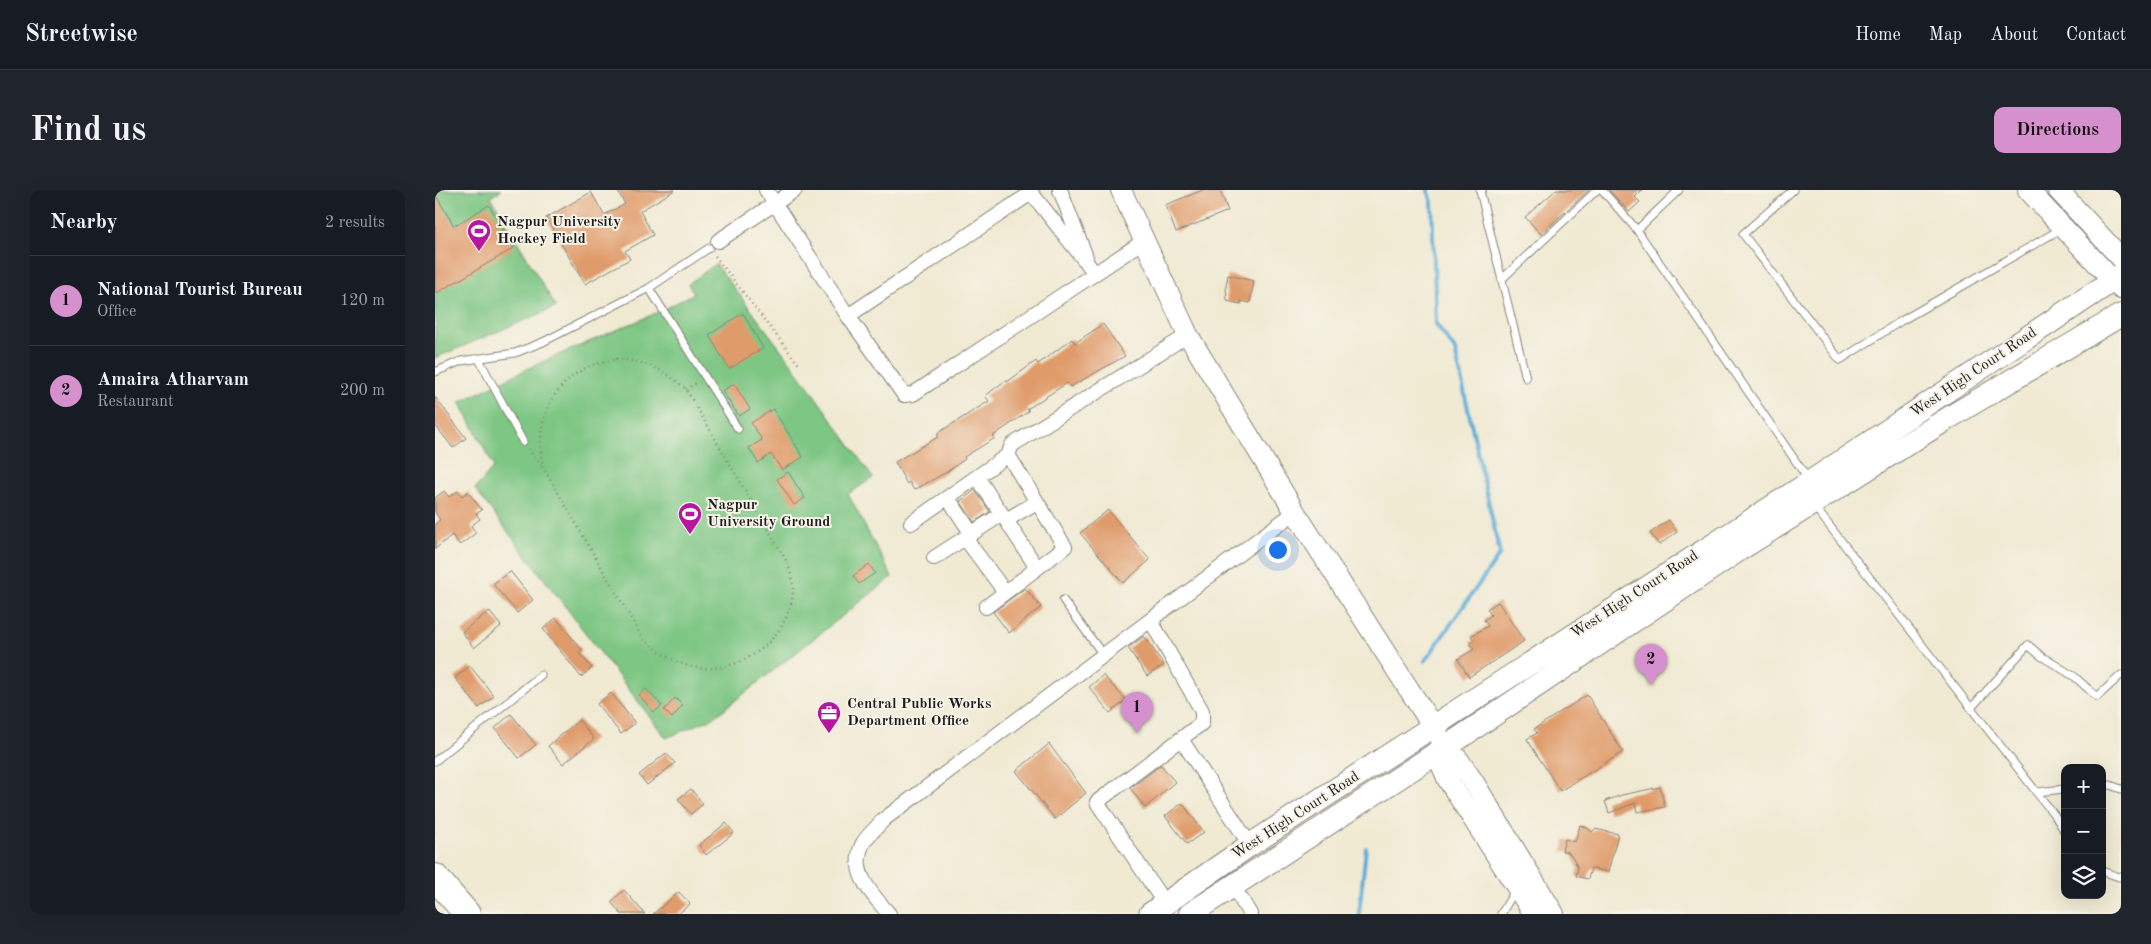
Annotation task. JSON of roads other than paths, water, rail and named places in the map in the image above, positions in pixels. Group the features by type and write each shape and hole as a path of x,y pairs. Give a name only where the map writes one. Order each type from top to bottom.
{"highway":[{"path":"435,877 467,914"},
{"path":"435,888 457,914"},
{"path":"435,897 449,914"},
{"path":"435,904 443,914"}],"main road":[{"path":"1121,190 1188,335 1295,512 1446,747 1458,759 1468,774 1554,914"},
{"path":"2028,190 2119,282"},
{"path":"2058,190 2121,258"},
{"name":"West High Court Road","path":"1158,909 1249,846 2119,282"},
{"name":"West High Court Road","path":"1189,914 1446,747 1739,550 1950,416 2121,315"},
{"path":"1446,747 1441,764 1448,780 1534,914"}],"street":[{"path":"767,190 848,316 904,394 913,394 1091,269 1143,241"},
{"path":"714,244 795,190"},
{"path":"1060,190 1091,269"},
{"path":"848,316 1030,192 1091,269"},
{"path":"911,524 1008,455 1012,445 1188,335"},
{"path":"986,607 1065,547 1008,455"},
{"path":"977,477 1037,568"},
{"path":"948,498 968,536 1005,592"},
{"path":"934,558 968,536 1037,502"},
{"path":"889,914 865,886 858,866 862,844 883,820 1295,512"},
{"path":"1151,621 1202,711 1202,723 1097,802 1158,909"},
{"path":"1181,739 1249,846"},
{"path":"1233,886 1250,914"}],"lane":[{"path":"1482,190 1480,191 1526,378"},
{"path":"1502,279 1597,190"},
{"path":"1602,190 1637,230 1810,482"},
{"path":"1637,230 1679,190"},
{"path":"1793,190 1743,234 1840,360 1901,321 2063,227"},
{"path":"435,372 461,361 515,353 543,342 649,288 714,244"},
{"path":"649,288 738,429"},
{"path":"479,358 523,442"},
{"path":"1812,504 2061,826"},
{"path":"1063,600 1104,656"},
{"path":"1971,708 2028,645 2041,656 2075,676 2097,697 2121,675"},
{"path":"435,761 541,675"},
{"path":"2106,785 2121,789"},
{"path":"2036,792 2061,789"},
{"path":"2106,872 2121,876"},
{"path":"1501,914 1517,887"}],"waterway":[{"path":"1425,661 1500,554 1455,350 1436,324 1432,202 1428,190"},
{"path":"1359,914 1366,848"}],"place":[{"name":"Nagpur University Hockey Field","path":"479,252"},
{"name":"Nagpur University Ground","path":"690,535"},
{"name":"Amaira Atharvam","path":"1651,685"},
{"name":"National Tourist Bureau","path":"1137,733"},
{"name":"Central Public Works Department Office","path":"829,734"}]}
